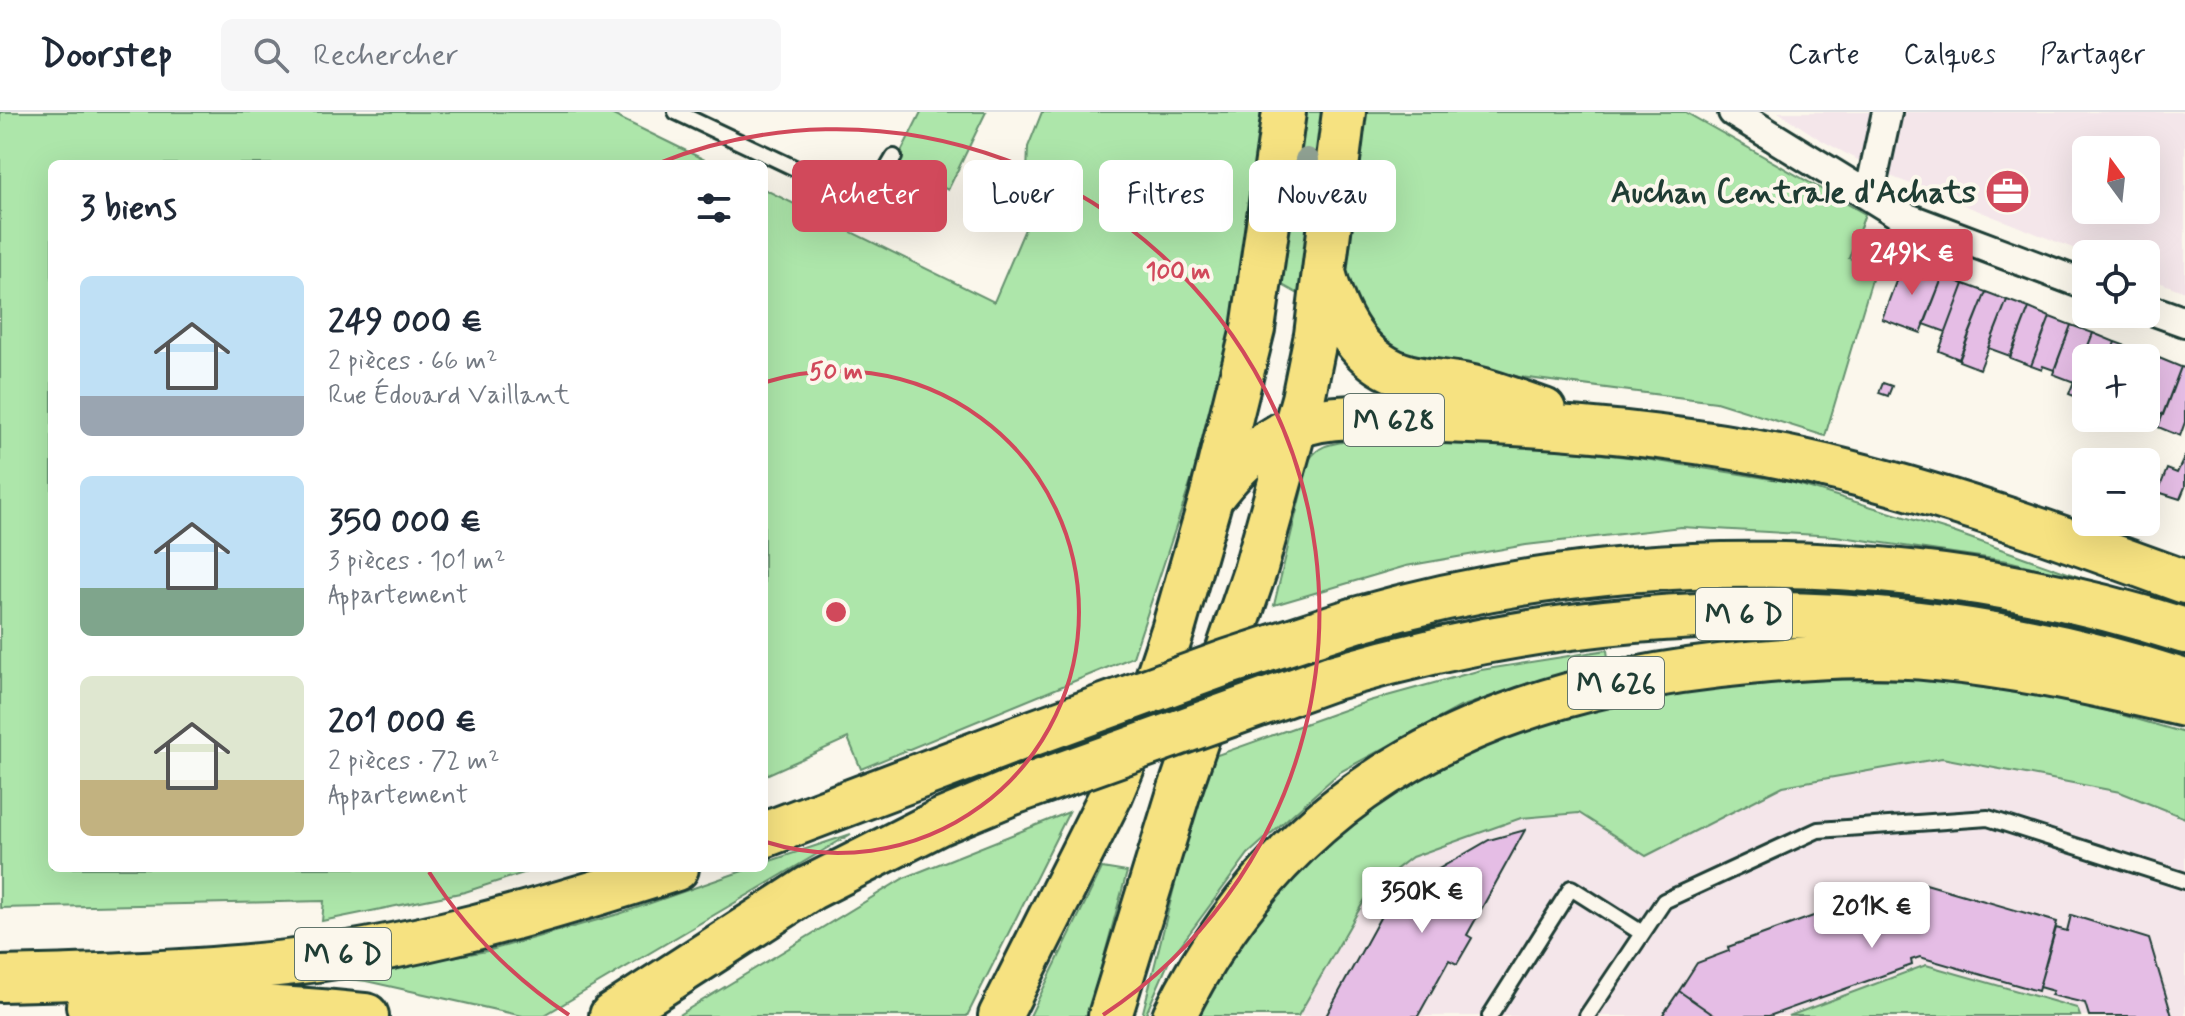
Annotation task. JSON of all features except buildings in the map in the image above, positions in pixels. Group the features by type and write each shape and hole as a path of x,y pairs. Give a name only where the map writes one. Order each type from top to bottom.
{"highway":[{"name":"M 6 D","path":"768,833 1228,662 1356,620 1419,603 1535,582 1685,566 1881,570 1940,576 2067,601 2185,631"},
{"name":"M 6 D","path":"628,1005 810,888 938,823 1170,734 1331,678 1410,655 1595,622 1719,614 1876,618 2074,651 2176,687"},
{"name":"M 6 D","path":"0,979 131,976 269,965 346,954 522,915 663,872"},
{"path":"0,1006 199,1005 366,1016"}],"main road":[{"path":"1211,498 1253,329 1284,112"},
{"path":"1110,1016 1179,792 1255,571 1294,428 1316,335 1345,116"},
{"path":"1324,270 1334,306 1345,326 1359,346 1380,363 1405,375 1472,387 1606,431"},
{"name":"M 628","path":"1000,1016 1086,849 1145,713 1173,630 1211,498 1232,471 1266,443 1294,428 1344,418 1490,422 1606,431 1722,446 1846,471 2039,529 2185,582"},
{"name":"M 626","path":"1174,1016 1201,964 1238,908 1301,839 1344,801 1432,747 1546,702 1625,681 1709,667 1852,655 1934,659 2097,685 2176,687"}],"street":[{"path":"1733,112 1900,215 2072,280"},
{"path":"1869,196 1887,112"},
{"path":"2160,313 2185,322"}],"lane":[{"path":"676,112 856,197 874,191 894,157"},
{"path":"1587,1016 1664,901 1818,830 1988,818 2185,881"},
{"path":"1490,1016 1571,888 1642,933"}],"shaded area":[{"name":"Auchan Centrale d'Achats","path":"1778,112 2185,112 2185,292 2160,282 2160,240 2072,240 2072,248 1880,172"},
{"path":"1942,758 2120,792 2185,818 2185,1016 1298,1016 1371,889 1412,857 1521,818 1579,813 1646,856 1783,786"}],"green space":[{"path":"0,112 607,112 705,160 48,160 48,872 527,872 465,892 322,921 324,901 0,908"},
{"path":"921,112 986,112 948,190 947,160 897,160"},
{"path":"1042,112 1685,112 1865,214 1849,258 1876,266 1825,436 1716,402 1465,370 1406,354 1243,263 1224,363 1195,469 1133,657 861,769 848,738 768,774 768,191 792,203 792,232 852,232 994,302 1024,232 1083,232 1083,160 1028,160 1028,147"},
{"path":"1348,441 1510,444 1645,459 1791,482 1953,532 2096,583 2008,561 1835,536 1681,527 1526,545 1406,566 1274,605 1309,460 1321,448"},
{"path":"1607,650 1608,658 1460,707 1340,772 1248,854 1169,961 1145,1016 1142,1016 1206,759 1369,701 1481,670"},
{"path":"1792,679 1942,680 2066,699 2185,733 2185,818 2120,792 1942,758 1783,786 1646,856 1579,813 1521,818 1412,857 1371,889 1298,1016 1197,1016 1254,916 1348,818 1433,768 1562,717 1696,689"},
{"path":"1069,812 967,1016 677,1016 904,878"},
{"path":"851,834 543,1016 523,1016 366,981 332,977 487,951 619,914 740,872 768,872 768,862"},
{"path":"1102,868 1127,872 1088,1016 1030,1016"},
{"path":"1926,965 2077,1008 2080,1016 1789,1016"}],"place":[{"name":"Auchan Centrale d'Achats","path":"2007,191"}]}
